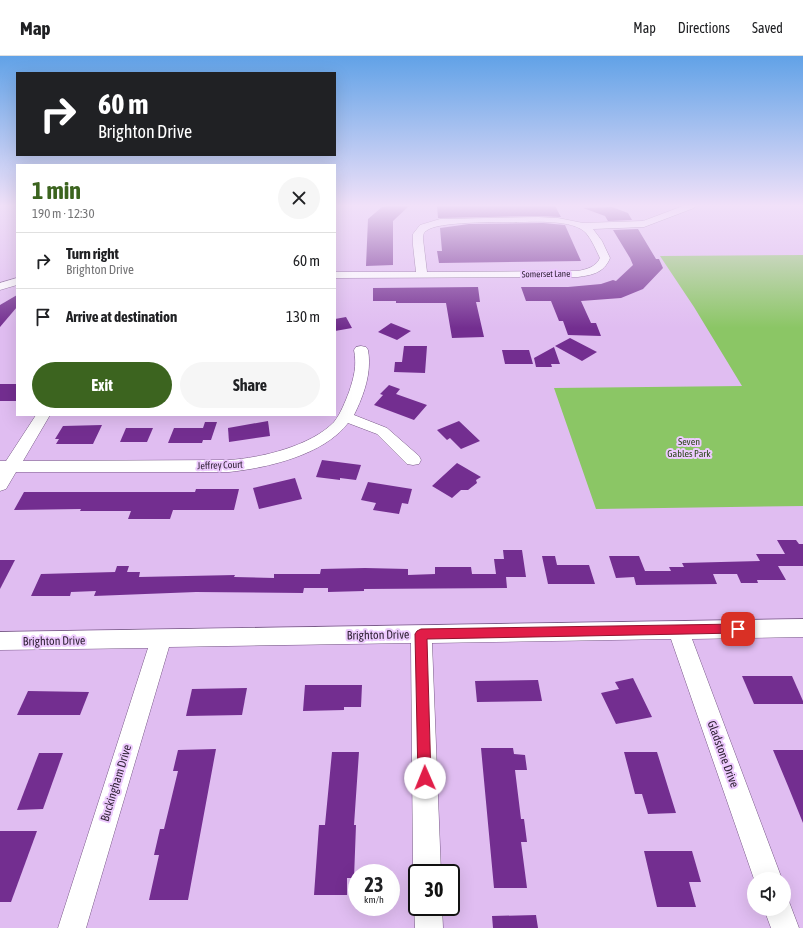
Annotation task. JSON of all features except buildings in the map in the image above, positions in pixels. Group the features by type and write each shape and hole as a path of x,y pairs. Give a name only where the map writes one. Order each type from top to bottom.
{"street":[{"path":"418,247 422,275"},
{"name":"Somerset Lane","path":"336,275 567,274 590,272 602,266 605,258 599,247"},
{"path":"0,287 16,281"},
{"name":"Jeffrey Court","path":"5,468 229,466 262,462 293,453 330,433 346,417 353,403 363,370 361,350"},
{"path":"0,485 5,468 43,416"},
{"path":"346,417 382,430 413,460"},
{"name":"Brighton Drive","path":"0,642 803,628"},
{"name":"Gladstone Drive","path":"678,630 765,872"},
{"path":"421,634 427,864"},
{"name":"Buckingham Drive","path":"72,928 161,639"},
{"path":"428,916 429,928"},
{"path":"781,916 785,928"}],"green space":[{"name":"Seven Gables Park","path":"803,255 803,506 596,509 554,388 742,386 694,307 660,256"}],"route":[{"path":"425,778 421,634 738,629"}]}
